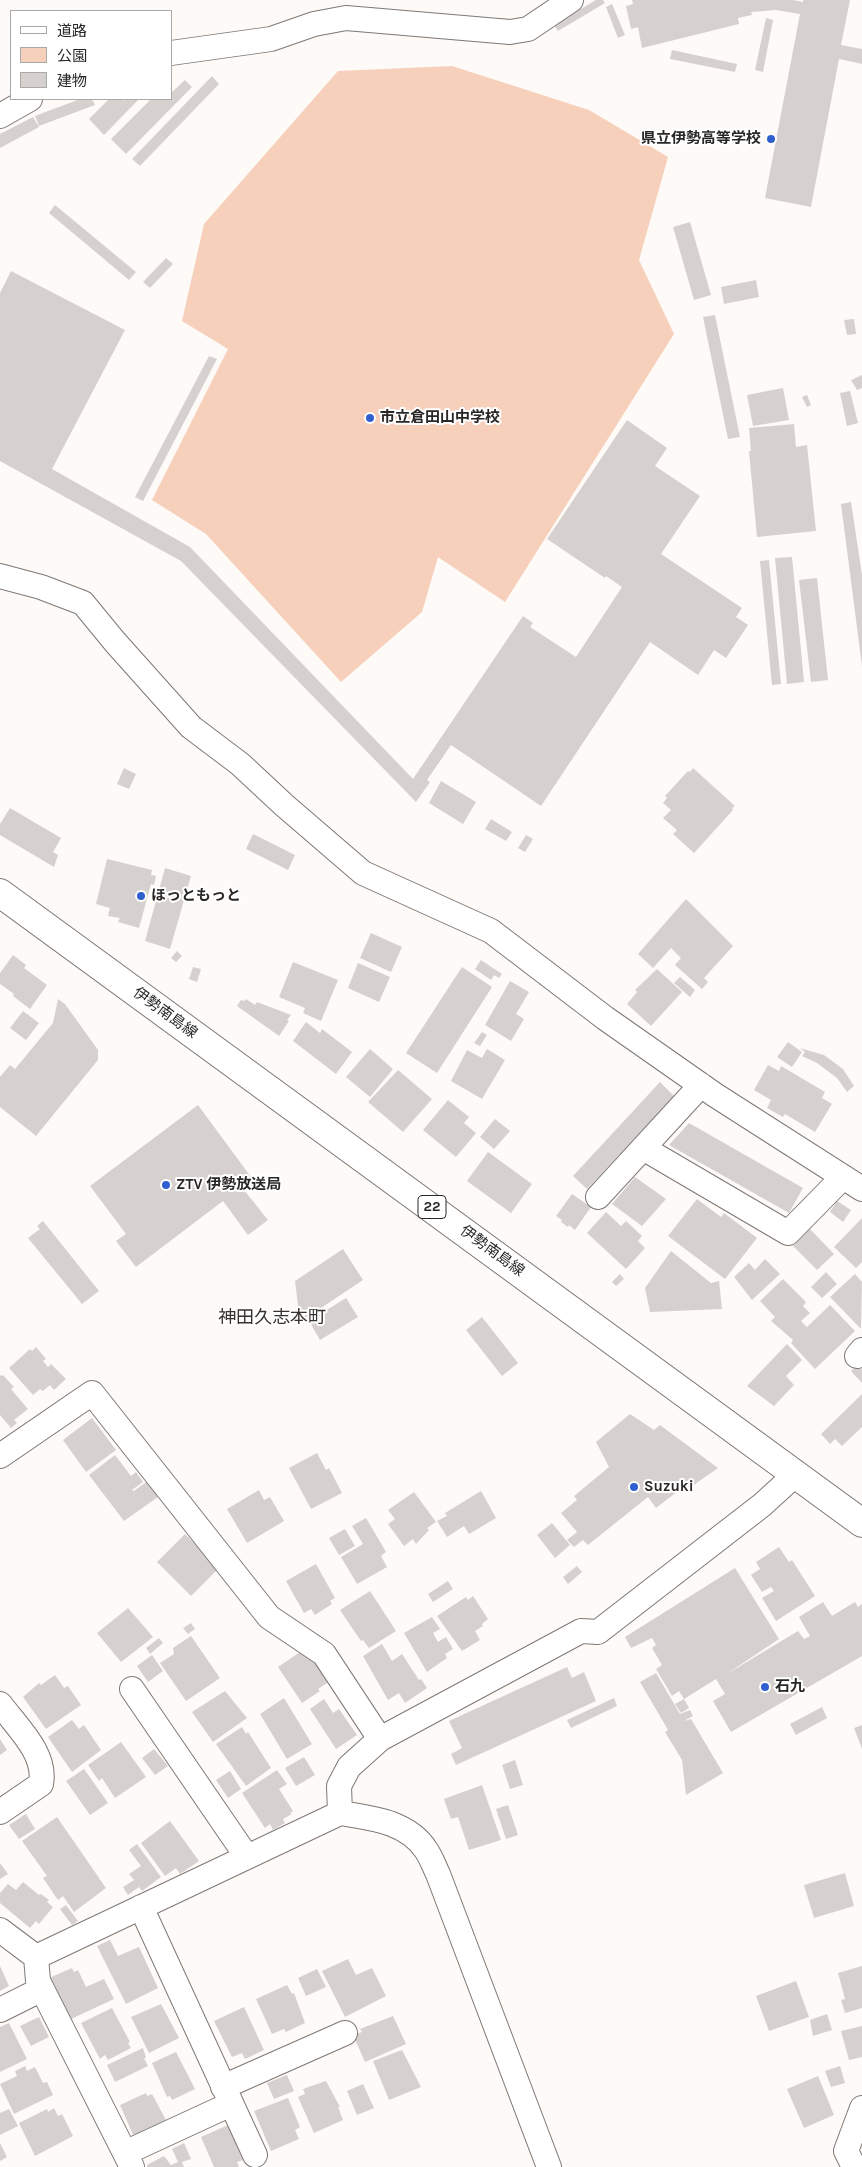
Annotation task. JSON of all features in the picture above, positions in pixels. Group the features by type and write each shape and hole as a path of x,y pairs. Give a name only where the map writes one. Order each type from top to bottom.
{"main road":[{"name":"伊勢南島線","path":"3,901 796,1474 860,1518"}],"street":[{"path":"172,52 272,39 314,24 346,18 510,32 528,29 571,0"},
{"path":"0,116 28,100"},
{"path":"0,576 41,587 83,603 191,727 240,764 284,805 363,873 491,932 605,1018 701,1085 852,1183 788,1233 643,1148"},
{"path":"598,1197 701,1085"},
{"path":"0,1456 92,1393 268,1616 324,1654 380,1739"},
{"path":"340,1813 340,1786 349,1767 380,1739 581,1632 598,1632 762,1505 796,1474"},
{"path":"132,1689 247,1857"},
{"path":"0,1704 36,1753 43,1773 41,1784 0,1812"},
{"path":"36,1957 340,1813 397,1825 413,1836 426,1849 438,1874 549,2167"},
{"path":"141,1907 254,2155"},
{"path":"0,1930 36,1957 38,1981 129,2160 227,2096 345,2033"},
{"path":"0,2010 42,1989"},
{"path":"854,2167 846,2151 862,2108"}],"green space":[{"path":"452,66 589,110 668,157 639,260 674,334 505,602 438,557 422,612 341,682 206,534 152,500 228,349 182,321 204,224 338,71"}],"building":[{"path":"596,0 603,0 605,3 558,31 554,25"},
{"path":"632,0 793,0 803,2 803,0 850,0 841,45 862,49 862,64 839,59 811,207 765,198 800,14 776,10 751,12 752,15 738,18 739,24 642,48 638,27 631,29 626,6 633,4"},
{"path":"612,4 625,35 618,38 606,7"},
{"path":"766,18 773,20 763,72 755,70"},
{"path":"672,50 737,64 735,72 670,59"},
{"path":"212,76 219,84 140,166 132,159"},
{"path":"185,80 192,87 126,154 111,139 150,100 172,100 172,92"},
{"path":"77,100 92,100 95,105 39,126 35,116"},
{"path":"108,100 138,100 104,135 89,119"},
{"path":"33,117 39,127 0,148 0,134"},
{"path":"55,205 136,272 129,280 49,213"},
{"path":"690,222 711,295 694,300 673,227"},
{"path":"166,258 173,264 150,288 143,282"},
{"path":"11,271 125,330 52,469 190,547 413,779 523,616 533,623 530,627 576,657 622,587 606,576 605,578 547,539 627,420 667,448 655,466 700,496 661,554 742,608 736,617 748,625 726,658 714,650 698,675 650,642 541,806 451,745 427,780 430,782 416,802 181,561 0,461 0,293"},
{"path":"756,280 759,297 724,304 721,287"},
{"path":"715,315 740,437 728,439 703,317"},
{"path":"854,319 856,334 847,335 844,320"},
{"path":"209,356 217,359 143,501 135,497"},
{"path":"862,375 862,388 857,390 851,380"},
{"path":"783,388 789,420 753,426 747,395"},
{"path":"850,391 858,423 847,426 840,393"},
{"path":"807,395 811,405 807,407 802,397"},
{"path":"794,424 796,447 807,445 816,531 757,537 749,451 751,451 749,428"},
{"path":"851,502 862,575 862,666 841,504"},
{"path":"792,557 804,682 787,684 775,558"},
{"path":"769,560 781,684 772,685 760,561"},
{"path":"817,578 828,680 811,682 799,580"},
{"path":"124,768 136,774 129,789 117,784"},
{"path":"693,768 735,806 694,853 673,834 677,830 663,818 671,810 663,803 667,798 665,796"},
{"path":"441,781 476,802 463,824 429,803"},
{"path":"10,808 61,838 53,852 58,855 54,867 0,835 0,824"},
{"path":"491,819 512,832 506,841 485,829"},
{"path":"253,834 295,855 288,870 246,849"},
{"path":"526,835 533,839 525,852 518,848"},
{"path":"107,859 152,870 151,875 156,876 154,885 151,884 139,928 118,922 120,918 108,916 110,908 96,904"},
{"path":"165,868 191,876 170,949 145,941"},
{"path":"686,899 733,946 704,978 708,982 702,989 675,965 681,958 671,948 653,968 638,954"},
{"path":"371,933 402,947 391,972 360,958"},
{"path":"177,951 182,956 176,962 171,958"},
{"path":"13,955 26,965 24,968 47,985 30,1009 0,984 0,973"},
{"path":"481,960 502,974 499,978 494,975 491,980 475,969"},
{"path":"293,962 338,980 321,1021 303,1013 305,1008 279,997"},
{"path":"358,963 390,977 379,1002 348,988"},
{"path":"193,967 201,969 197,982 189,979"},
{"path":"462,967 492,987 437,1073 406,1053"},
{"path":"657,969 682,992 651,1026 627,1004 637,992 635,990"},
{"path":"680,977 695,990 690,997 674,983"},
{"path":"510,981 529,992 516,1014 524,1019 511,1041 485,1025"},
{"path":"58,999 65,1004 98,1050 98,1060 36,1136 0,1107 0,1077 10,1065 15,1069 53,1023"},
{"path":"246,999 255,1005 257,1002 291,1015 279,1036 237,1006 241,1000 244,1001"},
{"path":"23,1011 39,1023 26,1040 10,1028"},
{"path":"306,1022 320,1033 322,1029 352,1052 336,1074 293,1041"},
{"path":"482,1032 487,1035 480,1046 474,1043"},
{"path":"788,1042 802,1052 792,1067 777,1057"},
{"path":"800,1048 824,1055 843,1069 854,1086 847,1092 837,1078 817,1063 802,1056 805,1052"},
{"path":"370,1049 393,1069 370,1097 346,1077"},
{"path":"487,1049 505,1060 482,1099 451,1081 467,1050 482,1058"},
{"path":"768,1065 779,1071 781,1066 825,1092 822,1098 832,1104 815,1132 785,1114 783,1117 767,1108 771,1100 754,1090"},
{"path":"398,1070 432,1099 403,1132 368,1102"},
{"path":"660,1082 674,1096 587,1189 573,1176"},
{"path":"448,1100 469,1117 464,1123 476,1133 456,1157 423,1130"},
{"name":"ZTV 伊勢放送局","path":"198,1105 251,1177 240,1185 268,1220 248,1235 223,1201 136,1267 116,1241 126,1234 90,1186"},
{"path":"495,1119 510,1131 494,1149 480,1137"},
{"path":"689,1123 803,1188 789,1213 669,1145"},
{"path":"488,1152 532,1184 511,1213 467,1181"},
{"path":"635,1177 666,1199 642,1226 612,1204"},
{"path":"572,1194 591,1207 575,1230 561,1222 562,1220 556,1216"},
{"path":"697,1199 721,1217 724,1213 757,1238 725,1279 668,1236"},
{"path":"837,1201 851,1210 843,1222 830,1212"},
{"path":"606,1212 621,1226 626,1221 642,1236 638,1241 645,1248 626,1269 587,1233"},
{"path":"862,1218 862,1262 856,1268 834,1247"},
{"path":"43,1221 99,1291 82,1304 28,1238 40,1229 37,1226"},
{"path":"810,1229 834,1254 817,1270 793,1246"},
{"path":"343,1249 363,1280 300,1322 295,1281"},
{"path":"671,1251 711,1283 719,1281 722,1309 650,1312 645,1288"},
{"path":"765,1259 780,1274 752,1300 734,1277 749,1263 755,1270"},
{"path":"826,1272 837,1284 822,1298 811,1287"},
{"path":"620,1274 624,1279 616,1286 612,1282"},
{"path":"855,1274 862,1282 861,1329 830,1297"},
{"path":"783,1279 806,1302 803,1306 810,1313 801,1321 807,1327 830,1305 855,1331 815,1369 791,1343 793,1340 771,1321 775,1317 760,1301"},
{"path":"346,1298 358,1317 320,1340 309,1321"},
{"path":"482,1317 518,1363 502,1376 466,1330"},
{"path":"787,1344 802,1360 786,1376 794,1385 774,1406 747,1386"},
{"path":"36,1347 46,1359 43,1361 48,1367 51,1364 66,1379 54,1390 50,1385 43,1391 40,1389 33,1395 9,1368 30,1349 32,1351"},
{"path":"858,1364 862,1369 862,1383 851,1371"},
{"path":"0,1375 3,1375 14,1387 11,1389 28,1409 14,1420 17,1423 11,1428 0,1415"},
{"path":"862,1394 862,1427 842,1446 835,1439 830,1444 821,1434"},
{"name":"Suzuki","path":"630,1414 654,1430 660,1425 718,1468 688,1489 686,1485 656,1508 648,1497 588,1545 583,1540 574,1547 567,1540 577,1532 561,1513 577,1500 574,1496 609,1467 596,1442"},
{"path":"92,1418 116,1450 86,1472 63,1440"},
{"path":"317,1453 326,1470 329,1468 342,1493 311,1509 289,1468"},
{"path":"115,1455 131,1476 136,1472 143,1482 132,1490 134,1491 153,1477 165,1492 124,1521 89,1475"},
{"path":"259,1490 264,1500 270,1497 284,1521 247,1543 227,1509"},
{"path":"481,1491 496,1518 469,1534 464,1526 447,1537 437,1521 447,1516 445,1513"},
{"path":"414,1492 436,1522 427,1528 429,1530 416,1544 413,1539 404,1546 388,1524 395,1519 388,1510"},
{"path":"366,1518 386,1552 381,1556 387,1567 357,1584 341,1557 363,1544 352,1526"},
{"path":"552,1523 570,1545 555,1558 537,1535"},
{"path":"345,1529 355,1546 339,1555 329,1538"},
{"path":"185,1534 219,1568 191,1596 157,1562"},
{"path":"779,1547 789,1562 792,1560 815,1596 776,1621 762,1598 774,1591 771,1587 762,1592 751,1575 760,1569 756,1562"},
{"path":"316,1564 335,1598 330,1601 332,1604 315,1615 311,1609 304,1613 286,1581"},
{"path":"577,1566 582,1572 568,1584 563,1577"},
{"path":"735,1568 779,1639 725,1675 798,1631 804,1639 810,1636 799,1617 823,1602 832,1616 855,1602 858,1607 862,1604 862,1656 731,1732 713,1701 725,1694 716,1679 684,1699 679,1691 672,1696 656,1669 662,1665 652,1648 656,1645 652,1638 631,1648 625,1637"},
{"path":"448,1581 453,1589 433,1602 428,1594"},
{"path":"370,1591 396,1631 369,1648 363,1640 361,1641 340,1610"},
{"path":"473,1596 488,1619 482,1624 483,1626 475,1631 480,1640 462,1651 437,1616 466,1597 468,1600"},
{"path":"128,1608 153,1637 121,1662 97,1633"},
{"path":"432,1617 440,1629 433,1633 438,1642 446,1637 453,1649 445,1654 447,1658 427,1672 404,1633"},
{"path":"191,1623 195,1629 188,1634 183,1628"},
{"path":"191,1636 220,1678 186,1701 160,1663 174,1654 173,1648"},
{"path":"159,1638 163,1643 150,1654 146,1648"},
{"path":"382,1644 392,1661 402,1654 419,1680 421,1679 427,1688 405,1703 399,1693 388,1700 363,1656"},
{"path":"306,1648 333,1679 318,1689 320,1691 302,1703 278,1667"},
{"path":"152,1655 163,1671 148,1682 137,1666"},
{"path":"567,1667 572,1678 584,1672 596,1701 456,1765 451,1754 462,1748 449,1721"},
{"path":"656,1673 680,1714 690,1710 693,1716 684,1721 691,1719 723,1773 686,1795 682,1760 665,1732 668,1730 640,1682"},
{"path":"55,1675 64,1688 68,1686 81,1705 46,1729 23,1697 39,1683 41,1685"},
{"path":"225,1691 247,1718 213,1742 192,1712"},
{"path":"284,1698 312,1744 287,1759 260,1714"},
{"path":"614,1698 617,1706 571,1728 567,1720"},
{"path":"324,1699 333,1713 339,1709 357,1735 336,1749 310,1709"},
{"path":"684,1699 689,1708 681,1713 675,1704"},
{"path":"822,1707 827,1718 796,1735 790,1724"},
{"path":"72,1720 79,1729 84,1725 101,1750 72,1772 48,1737"},
{"path":"862,1725 862,1749 854,1728"},
{"path":"242,1727 246,1734 248,1732 271,1768 246,1786 216,1744"},
{"path":"0,1739 7,1750 0,1755"},
{"path":"121,1742 146,1777 115,1798 102,1778 99,1781 88,1765"},
{"path":"154,1749 168,1766 155,1775 142,1758"},
{"path":"304,1757 315,1775 296,1786 285,1768"},
{"path":"515,1760 523,1785 510,1789 502,1765"},
{"path":"84,1769 108,1803 90,1815 66,1781"},
{"path":"277,1770 287,1784 279,1789 293,1811 290,1813 292,1814 283,1819 285,1823 273,1830 270,1824 265,1828 242,1793"},
{"path":"230,1771 241,1789 228,1798 216,1780"},
{"path":"482,1785 501,1840 469,1850 458,1817 451,1819 444,1799"},
{"path":"508,1805 518,1835 506,1839 496,1809"},
{"path":"26,1814 35,1829 19,1839 9,1825"},
{"path":"57,1817 106,1888 74,1912 63,1896 58,1900 43,1878 47,1876 22,1841"},
{"path":"170,1821 199,1861 180,1874 176,1868 165,1876 141,1843"},
{"path":"137,1844 161,1877 142,1891 139,1887 128,1895 123,1887 134,1880 129,1874 141,1866 129,1850"},
{"path":"0,1863 8,1874 0,1879"},
{"path":"845,1873 854,1906 814,1918 804,1885"},
{"path":"23,1882 39,1895 41,1894 49,1900 47,1902 53,1907 39,1924 36,1921 30,1928 0,1903 0,1893 8,1884 16,1890"},
{"path":"66,1905 78,1921 72,1925 60,1909"},
{"path":"110,1940 118,1956 139,1947 158,1988 126,2004 97,1946"},
{"path":"348,1959 356,1975 372,1968 386,1996 345,2017 322,1971"},
{"path":"0,1966 9,1986 0,1991"},
{"path":"862,1966 862,2008 845,2013 841,2000 845,1999 838,1973"},
{"path":"72,1968 74,1972 78,1970 86,1987 104,1979 114,1999 69,2020 49,1978"},
{"path":"317,1969 326,1987 306,1996 298,1978"},
{"path":"796,1981 809,2017 769,2031 756,1996"},
{"path":"287,1985 292,1994 294,1993 305,2023 286,2032 284,2029 272,2034 256,1999"},
{"path":"161,2004 179,2038 149,2053 131,2017"},
{"path":"244,2007 264,2050 245,2059 242,2053 232,2057 214,2021"},
{"path":"112,2008 130,2042 128,2043 131,2048 108,2060 105,2055 100,2059 81,2023"},
{"path":"827,2014 832,2030 813,2036 810,2020"},
{"path":"393,2016 406,2044 365,2062 353,2035 362,2032 360,2029"},
{"path":"39,2017 49,2037 31,2046 20,2026"},
{"path":"9,2023 27,2059 0,2072 0,2027"},
{"path":"862,2026 862,2057 849,2060 841,2031"},
{"path":"143,2048 146,2058 144,2058 148,2066 115,2082 107,2065"},
{"path":"402,2050 421,2087 389,2100 373,2061"},
{"path":"176,2052 195,2089 172,2100 170,2096 167,2097 152,2063"},
{"path":"25,2066 27,2071 35,2067 43,2083 47,2082 53,2095 14,2114 0,2084 17,2076 15,2071"},
{"path":"840,2066 845,2083 831,2087 825,2071"},
{"path":"287,2075 294,2091 274,2099 267,2083"},
{"path":"818,2076 834,2115 804,2128 787,2089"},
{"path":"326,2081 340,2107 338,2107 343,2120 314,2133 298,2097 305,2094 303,2089"},
{"path":"363,2084 374,2108 357,2115 347,2091"},
{"path":"146,2093 147,2096 152,2094 166,2120 162,2122 163,2124 134,2137 120,2105"},
{"path":"288,2098 300,2127 295,2130 299,2139 271,2151 254,2111"},
{"path":"54,2108 58,2116 62,2114 73,2136 35,2156 19,2123 47,2109 48,2112"},
{"path":"9,2109 18,2126 0,2135 0,2113"},
{"path":"228,2125 243,2160 237,2162 239,2167 214,2167 201,2137"},
{"path":"0,2143 7,2157 0,2161"},
{"path":"184,2143 191,2159 182,2162 184,2167 147,2167 147,2165 164,2156 171,2165 178,2162 172,2149"}],"place":[{"name":"県立伊勢高等学校","path":"771,139"},
{"name":"市立倉田山中学校","path":"370,418"},
{"name":"ほっともっと","path":"141,896"},
{"name":"ZTV 伊勢放送局","path":"166,1185"},
{"name":"Suzuki","path":"634,1487"},
{"name":"石九","path":"765,1687"}],"district":[{"name":"神田久志本町","path":"272,1318"}]}
